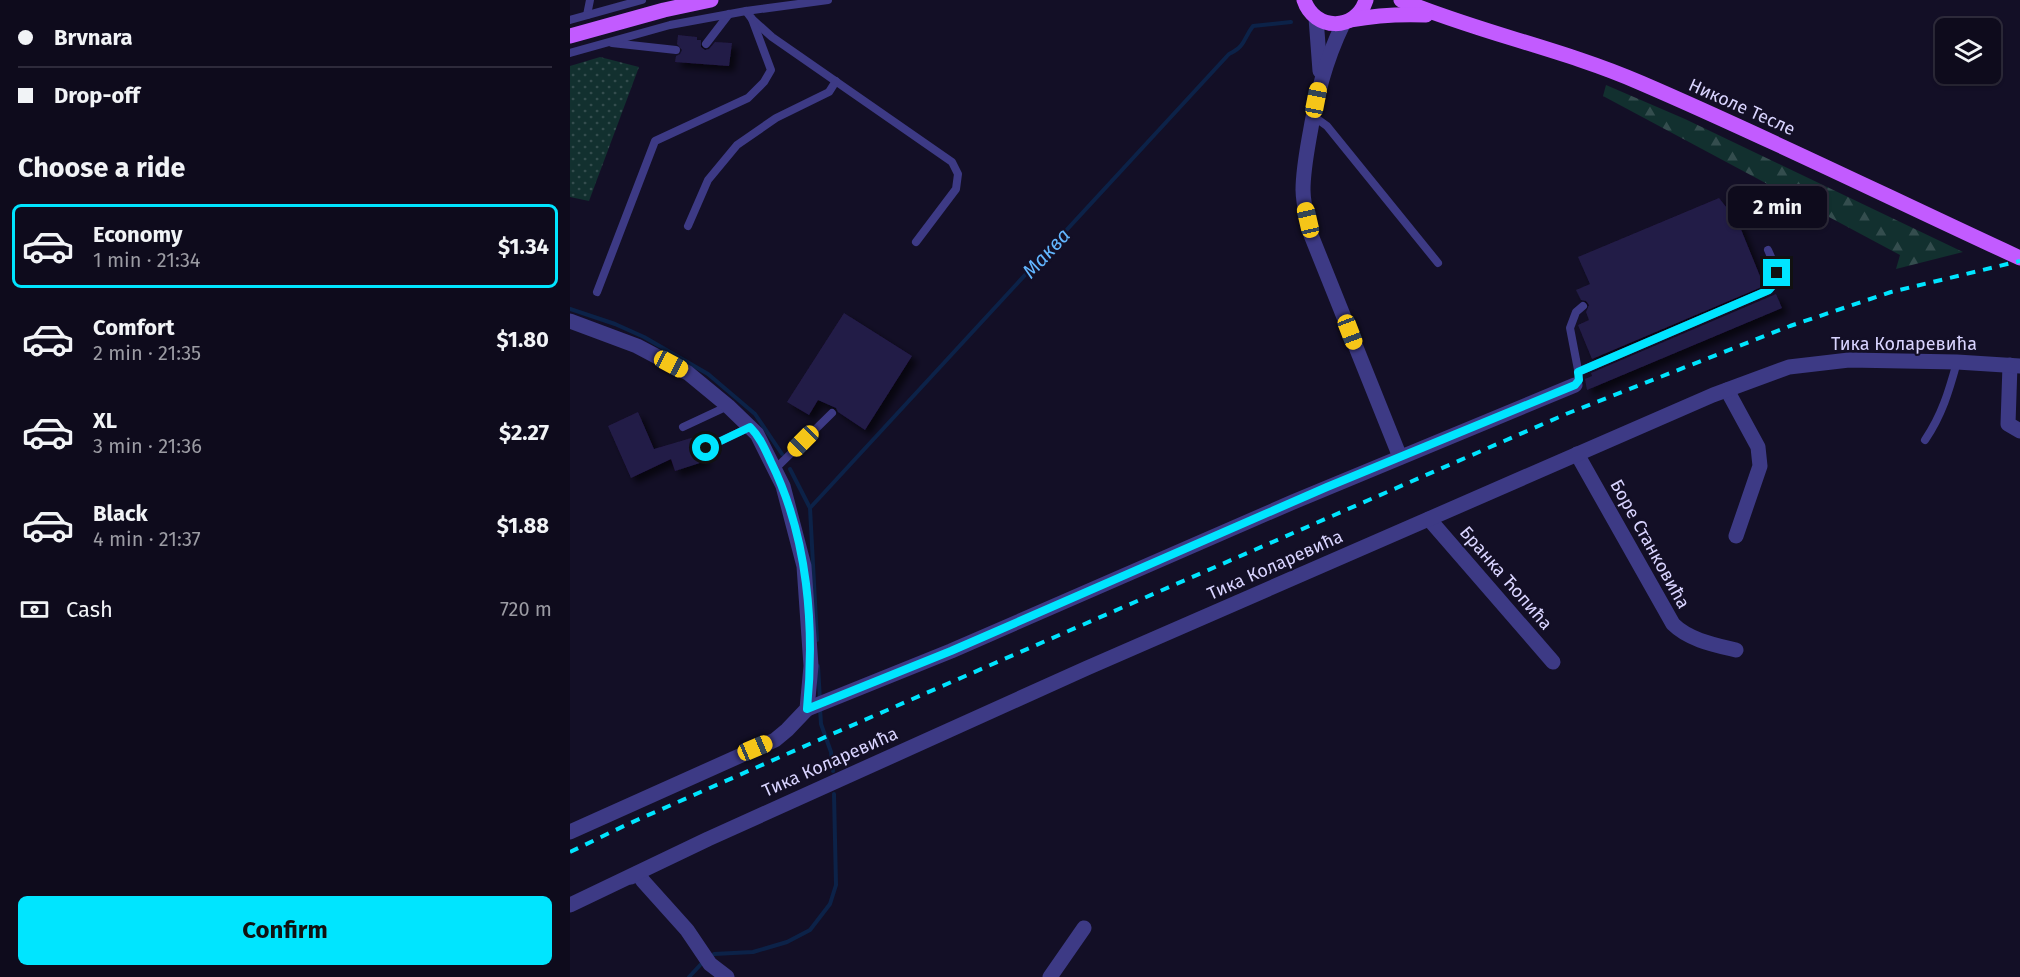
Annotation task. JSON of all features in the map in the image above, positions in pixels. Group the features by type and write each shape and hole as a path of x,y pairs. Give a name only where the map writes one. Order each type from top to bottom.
{"main road":[{"path":"570,36 711,0"},
{"path":"1291,0 1309,8 1324,23 1347,22 1359,14 1366,0"},
{"name":"Николе Тесле","path":"1401,0 1446,18 1552,51 1641,83 2020,258"},
{"path":"1429,0 1446,18"},
{"name":"Николе Тесле","path":"1347,22 1371,16 1401,14 1446,18"}],"street":[{"path":"1309,8 1320,80"},
{"path":"1347,22 1331,48 1320,80 1303,188 1304,205 1311,235 1400,457"},
{"path":"570,321 637,346 688,373 757,434 783,486 804,566 811,666 810,708"},
{"name":"Тика Коларевића","path":"570,905 708,839 1087,668 1727,390 1789,367 1849,360 2015,365"},
{"path":"2015,365 2008,424 2020,431"},
{"path":"570,832 775,740 810,708 951,651 1576,379"},
{"path":"1727,390 1758,447 1760,466 1736,536"},
{"name":"Боре Станковића","path":"1577,454 1673,624 1703,642 1736,650"},
{"name":"Бранка Ћопића","path":"1429,519 1553,662"},
{"path":"570,916 638,873 724,976"},
{"path":"1050,977 1084,928"}],"lane":[{"path":"587,15 590,0"},
{"path":"570,20 642,0"},
{"path":"570,53 670,26 788,4 828,0"},
{"path":"746,11 772,37 952,162 958,174 956,189 916,242"},
{"path":"706,44 729,14"},
{"path":"597,292 655,141 748,98 764,82 771,70 752,19"},
{"path":"607,42 676,50"},
{"path":"688,226 708,180 737,145 776,118 829,92 836,81"},
{"path":"1313,116 1327,126 1438,263"},
{"path":"1583,306 1576,312 1570,328 1576,379 1769,290 1775,283 1777,273 1768,250"},
{"path":"1925,440 1938,421 1948,396 1957,362"},
{"path":"683,427 728,406"},
{"path":"775,470 832,413"},
{"path":"706,448 750,427"}],"green space":[{"path":"600,57 639,67 589,201 570,197 570,66"},
{"path":"1606,85 1685,119 1963,252 1896,269 1900,255 1603,96"}],"building":[{"path":"678,35 697,37 697,40 701,40 701,47 705,50 715,42 732,43 729,66 675,62 676,56 682,50 677,44"},
{"path":"1719,198 1738,222 1764,286 1592,359 1578,325 1589,320 1586,312 1589,305 1586,301 1581,300 1576,290 1590,284 1578,257"},
{"path":"1776,294 1782,308 1587,390 1585,379 1592,376 1591,373"},
{"path":"844,313 912,356 865,430 838,412 836,408 818,400 809,415 787,402"},
{"path":"638,412 654,449 698,436 700,450 706,461 675,471 671,459 631,478 608,426"}],"waterway":[{"name":"Маква","path":"810,508 1229,54 1241,45 1253,26 1291,22"},
{"path":"570,309 615,324 644,337 708,374 755,414 782,454"},
{"path":"790,469 810,508 817,640"},
{"path":"818,666 820,700"},
{"path":"820,708 821,724 831,752 833,771"},
{"path":"709,958 714,954 753,952 787,942 810,930 830,904 836,885 834,794"},
{"path":"689,977 703,962"}],"railway":[{"path":"570,852 830,735 1566,414 1790,326 1891,292 2020,261"}],"route":[{"path":"706,448 750,427 757,434 783,486 804,566 811,666 807,709 951,651 1327,487 1575,385 1579,380 1578,372 1769,290 1775,283 1777,273"}]}
